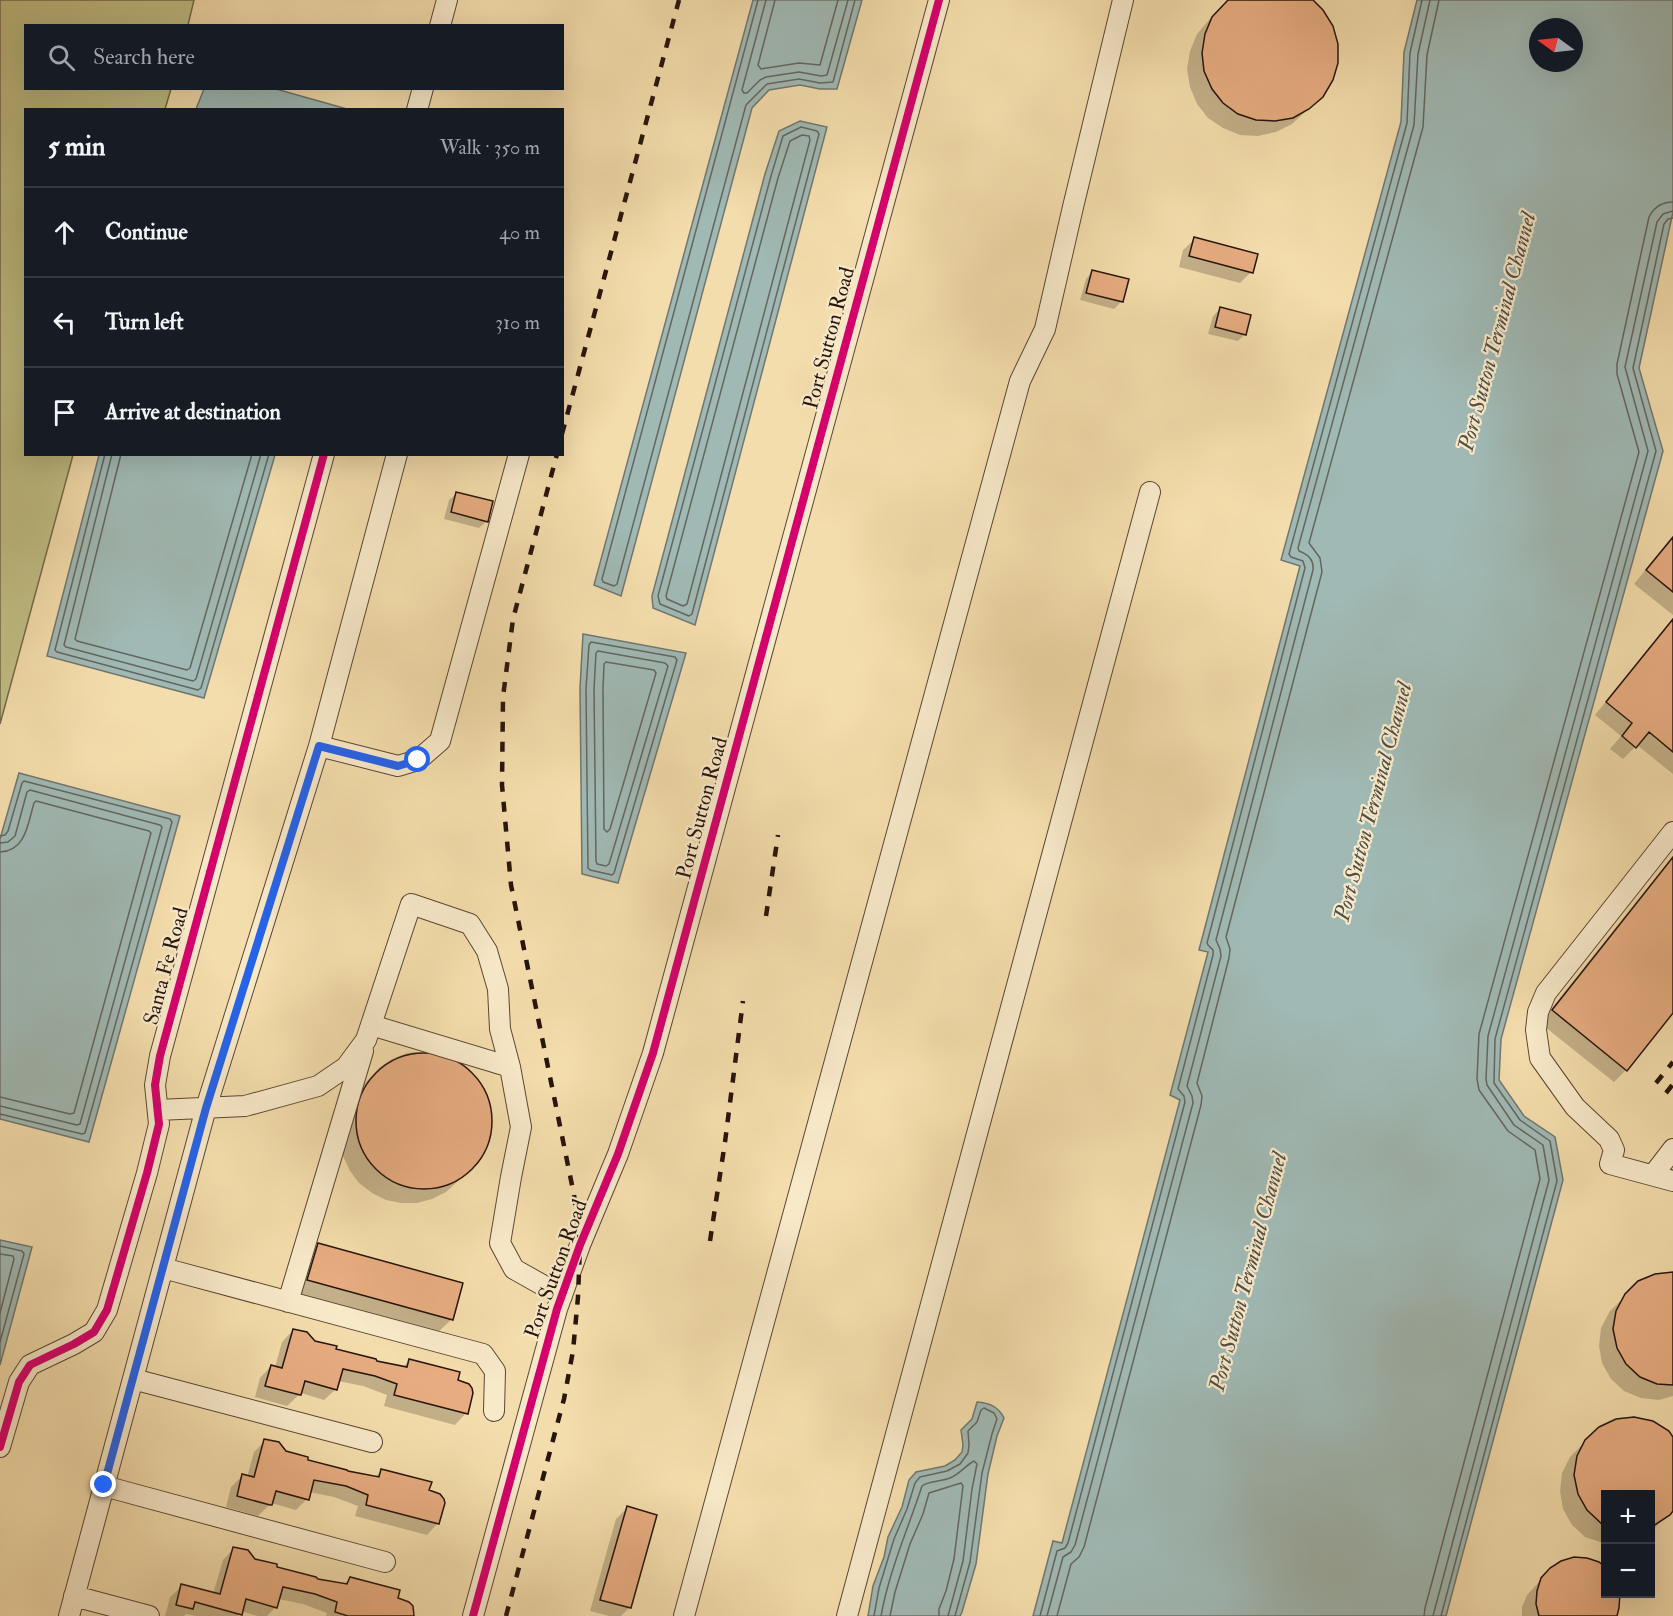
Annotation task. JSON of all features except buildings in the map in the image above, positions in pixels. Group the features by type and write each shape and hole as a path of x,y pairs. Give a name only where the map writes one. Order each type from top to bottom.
{"street":[{"path":"441,24 447,0"},
{"name":"Port Sutton Road","path":"472,1616 562,1296 580,1245 618,1154 652,1053 939,0"},
{"path":"684,1616 1020,381 1045,329 1072,207 1123,0"},
{"path":"418,108 422,90"},
{"name":"Santa Fe Road","path":"0,1447 19,1382 30,1365 94,1332 107,1310 159,1124 155,1085 160,1056 323,456"},
{"path":"69,1616 206,1108 319,746 396,456"},
{"path":"319,746 398,766 418,760 440,741 518,456"},
{"path":"847,1616 1150,492"},
{"path":"1673,832 1546,993 1538,1012 1536,1030 1540,1058 1575,1107 1609,1139 1614,1150 1610,1164 1673,1181"},
{"path":"288,1302 369,1033 411,904 470,924 487,951 498,989 501,1029 521,1127 500,1243 514,1269 562,1296"},
{"path":"369,1033 510,1067"},
{"path":"158,1110 245,1106 318,1086 346,1067 369,1033"},
{"path":"1653,1176 1673,1149"},
{"path":"163,1268 483,1354 495,1371 494,1411"},
{"path":"133,1379 372,1442"},
{"path":"104,1485 385,1562"},
{"path":"75,1596 149,1616"}],"shaded area":[{"path":"0,0 194,0 188,24 24,24 24,90 171,90 165,108 24,108 24,456 73,456 0,724"}],"water":[{"path":"753,0 862,0 837,89 820,89 800,85 769,90 752,108 621,596 594,585"},
{"name":"Port Sutton Terminal Channel","path":"1417,0 1673,0 1673,212 1639,368 1663,451 1501,1039 1499,1080 1524,1116 1555,1137 1563,1180 1446,1616 1033,1616 1053,1541 1062,1543 1180,1100 1170,1095 1208,952 1199,950 1300,566 1281,560 1401,122 1404,52"},
{"path":"204,90 280,90 343,108 196,108"},
{"path":"800,121 827,127 695,625 653,608 652,596 765,174 779,131"},
{"path":"99,456 275,456 204,698 47,656"},
{"path":"583,634 686,653 618,883 582,874 580,688"},
{"path":"19,773 180,816 89,1142 0,1119 0,839"},
{"path":"0,1240 32,1247 0,1365"},
{"path":"977,1402 993,1406 1004,1418 988,1474 976,1564 960,1616 868,1616 873,1586 884,1557 888,1537 902,1507 909,1480 916,1472 945,1466 962,1452 961,1430 972,1419"}],"railway":[{"path":"564,427 679,0"},
{"path":"506,1616 564,1399 573,1351 578,1297 580,1245 574,1195 511,885 502,785 503,697 513,619 556,456"},
{"path":"766,916 778,835"},
{"path":"710,1241 743,1001"},
{"path":"1656,1083 1673,1062"},
{"path":"1666,1093 1673,1084"}],"cycle path":[{"path":"473,1616 557,1309 580,1245 618,1154 653,1053 939,0"},
{"path":"0,1447 19,1382 30,1365 94,1332 107,1310 159,1124 155,1085 160,1056 323,456"}],"route":[{"path":"104,1485 206,1108 319,746 398,766 418,760"}]}
